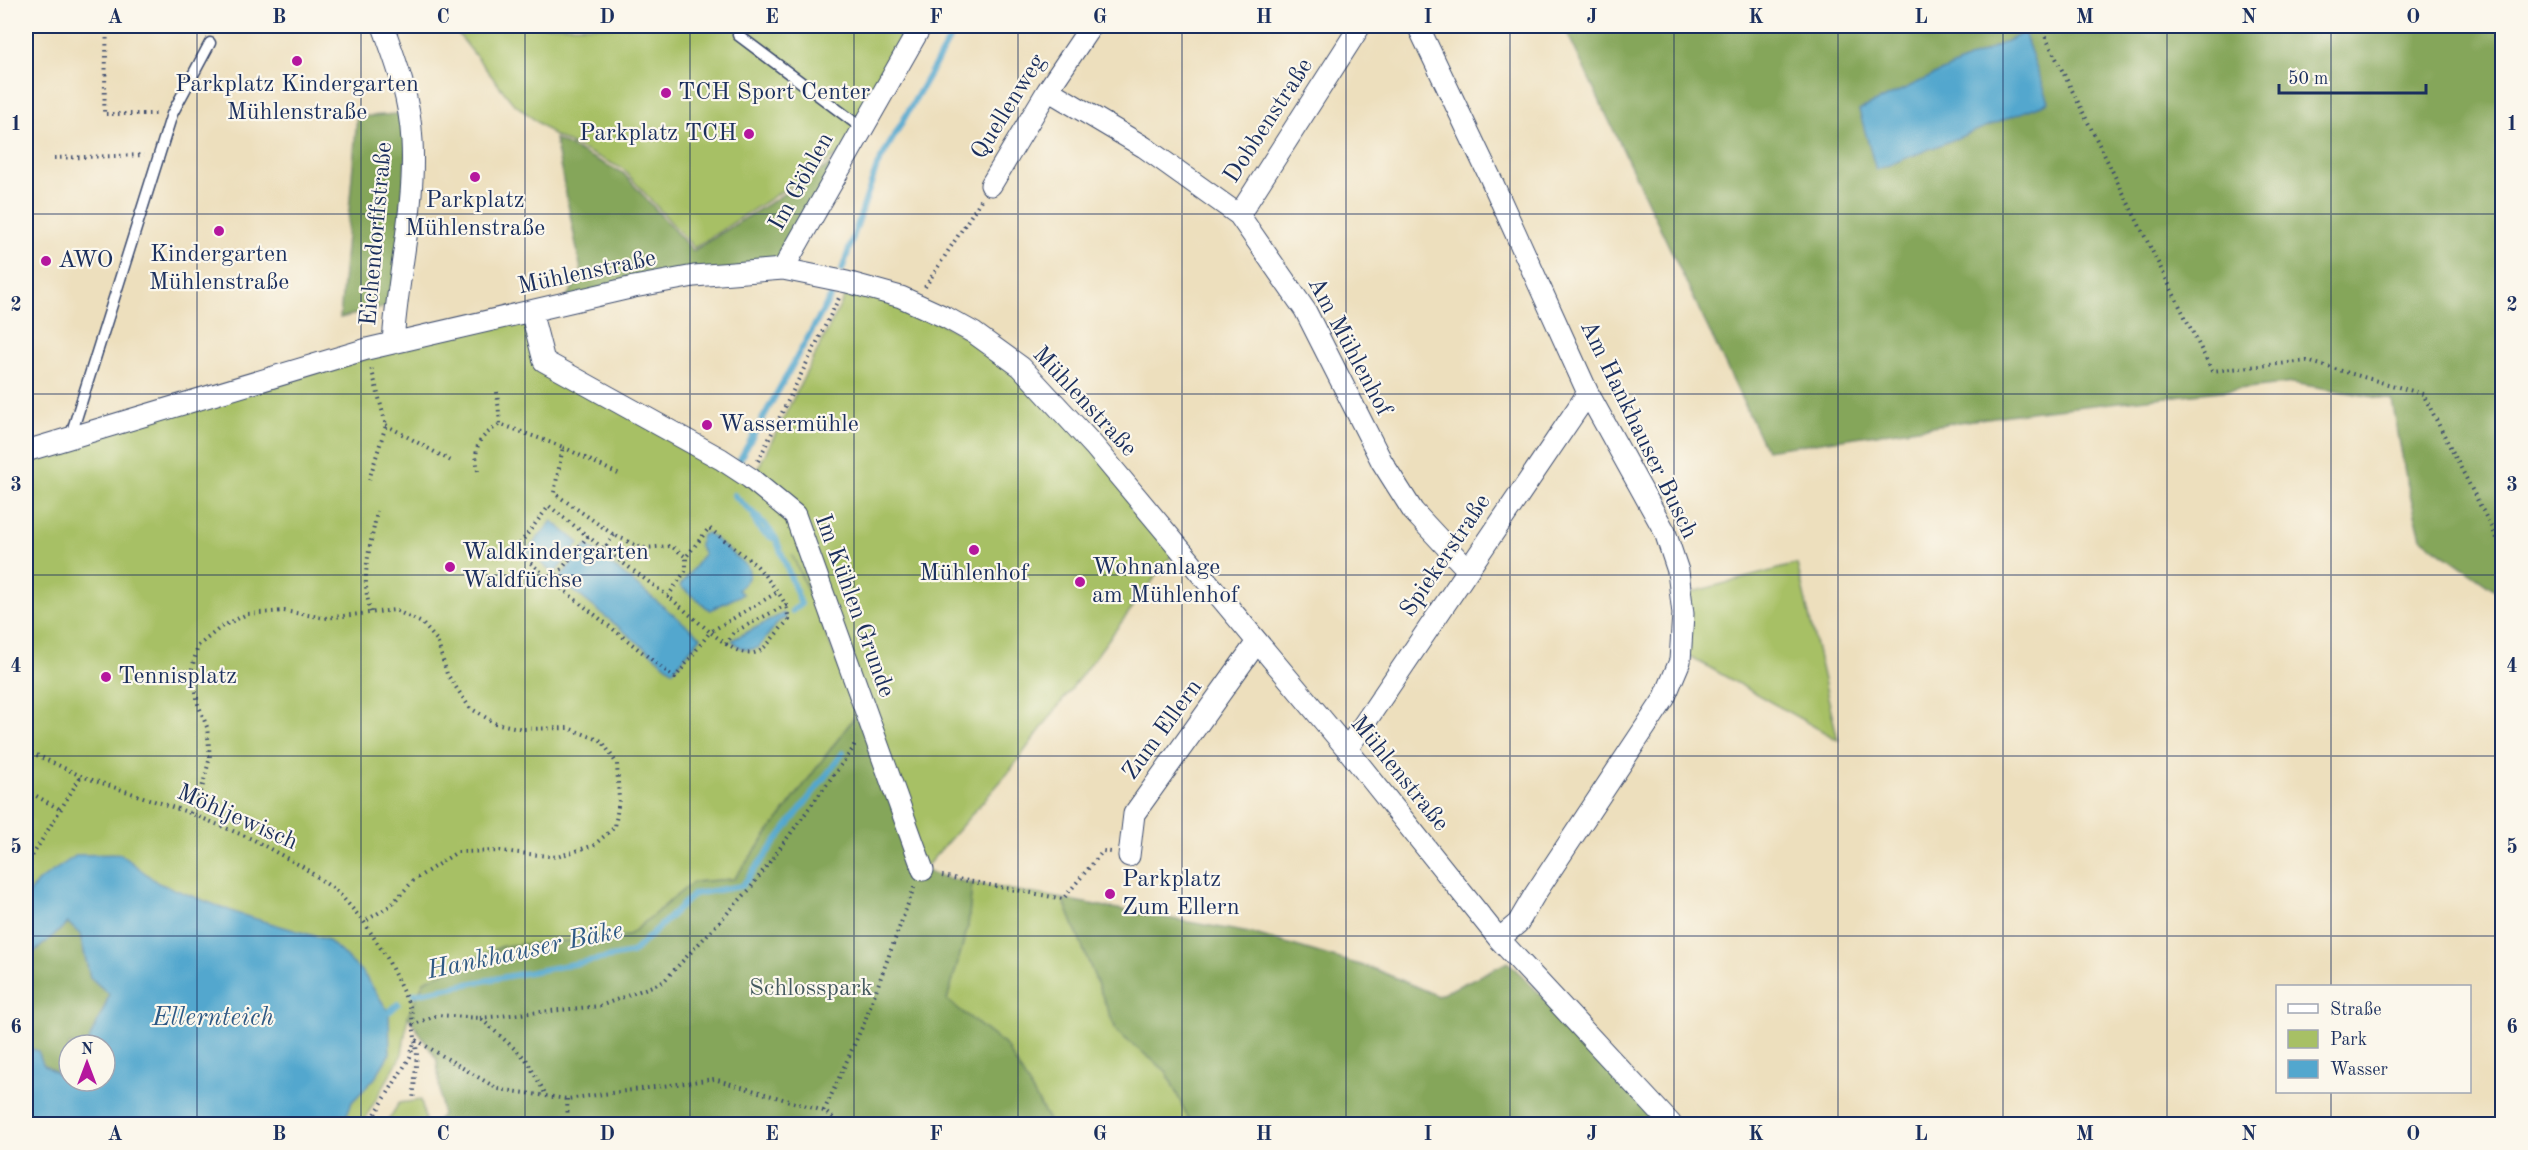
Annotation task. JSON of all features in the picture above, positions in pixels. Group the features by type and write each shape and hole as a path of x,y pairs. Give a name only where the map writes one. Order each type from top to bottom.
{"street":[{"name":"Eichendorffstraße","path":"383,26 403,80 412,143 411,192 395,305 393,343"},
{"name":"Im Göhlen","path":"783,269 921,26"},
{"name":"Quellenweg","path":"991,185 1048,90 1091,26"},
{"name":"Dobbenstraße","path":"1239,214 1360,26"},
{"name":"Am Hankhauser Busch","path":"1418,26 1491,177 1588,393 1665,532 1675,562 1683,614 1680,661 1665,699 1518,923 1499,939"},
{"name":"Am Mühlenhof","path":"1048,90 1144,147 1239,214 1305,310 1377,453 1413,511 1467,568"},
{"name":"Mühlenstraße","path":"26,451 367,349 634,287 694,276 783,269 878,289 915,303 974,333 1021,367 1094,446 1347,749 1499,939 1671,1125"},
{"name":"Im Kühlen Grunde","path":"531,311 544,361 721,459 750,478 795,515 923,870"},
{"name":"Spiekerstraße","path":"1347,749 1467,568 1588,393"},
{"name":"Zum Ellern","path":"1129,856 1134,814 1257,642"}],"lane":[{"path":"738,35 862,128"},
{"path":"70,438 172,114 210,43"}],"path":[{"path":"107,26 104,114 172,114"},
{"path":"2040,26 2212,371 2307,361 2423,394 2502,548"},
{"path":"54,158 160,154"},
{"path":"915,303 991,185"},
{"path":"750,478 847,282"},
{"path":"367,349 386,425 369,480"},
{"path":"497,392 500,424"},
{"path":"500,424 563,447 618,474"},
{"path":"478,471 476,447 483,436 500,424"},
{"path":"386,425 451,461"},
{"path":"563,447 554,493 614,535 643,548 671,546 686,557"},
{"path":"668,596 686,570 686,557 709,528 757,566 778,592 786,605 789,620 776,632 764,650 750,654 736,651 710,632 668,596 549,506 515,550 675,678 710,632 778,592"},
{"path":"371,612 365,594 364,576 377,511"},
{"path":"604,549 614,535"},
{"path":"552,581 588,536"},
{"path":"726,644 734,632 786,605"},
{"path":"190,813 201,792 210,757 207,727 198,704 192,669 198,646 221,627 247,614 284,611 325,618 395,610 422,623 437,640 447,674 470,708 495,723 523,729 568,728 602,741 617,764 619,800 615,827 594,846 557,857 501,851 457,852 414,880 392,905 364,922"},
{"path":"412,1025 438,1015 480,1018 600,1006 663,981 749,890 852,750 867,714"},
{"name":"Möhljewisch","path":"26,750 81,776 190,813 252,839 303,867 338,892 364,922 403,988 411,1009 417,1053 413,1101"},
{"path":"26,866 81,776"},
{"path":"26,790 61,810"},
{"path":"824,1111 864,1023 919,873 923,870 947,878 1063,899 1103,851 1129,856"},
{"path":"480,1018 526,1059 546,1096"},
{"path":"369,1125 410,1057 415,1040 498,1089 567,1099 714,1079 824,1111 841,1125"},
{"path":"567,1099 568,1125"}],"green space":[{"path":"452,26 914,26 841,153 694,248 623,169 555,136 512,102"},
{"path":"1564,26 2502,26 2502,591 2495,590 2421,538 2406,478 2392,400 2293,383 2029,412 1766,450"},
{"path":"409,113 395,305 340,318 357,117"},
{"path":"555,139 623,173 693,251 838,160 780,264 565,299 582,275"},
{"path":"849,288 878,289 1021,367 1178,547 1008,773 923,870 864,708 792,555 859,711 734,879 693,882 628,936 503,946 424,981 408,1016 402,1054 362,1124 26,1124 26,450 528,315 540,362 753,478"},
{"path":"1797,564 1838,740 1680,651 1681,595"},
{"name":"Schlosspark","path":"859,711 923,870 972,883 968,926 947,1000 1006,1046 1051,1124 433,1124 442,1115 437,1060 408,1016 424,981 503,946 628,936 693,882 734,879"},
{"path":"972,883 1063,899 1117,1032 1166,1071 1191,1124 1051,1124 1006,1046 947,1000 968,926"},
{"path":"1063,899 1255,934 1377,970 1438,996 1508,962 1668,1124 1191,1124 1166,1071 1117,1032"},
{"path":"68,923 80,934 90,977 109,994 92,1033 57,1033 57,1073 43,1064 26,1047 26,959"},
{"path":"421,1100 426,1124 386,1124 399,1103"}],"water":[{"path":"2024,33 2049,102 1876,170 1859,110"},
{"path":"552,521 579,543 554,574 527,551"},
{"path":"708,533 747,566 749,573 748,579 738,590 743,594 710,610 680,586 704,554 699,545 702,535"},
{"path":"587,545 701,637 673,671 559,579"},
{"path":"784,613 786,618 779,621 758,648 744,648 732,640"},
{"name":"Ellernteich","path":"121,854 158,883 239,914 328,940 363,973 389,1012 390,1053 375,1078 352,1102 343,1124 26,1124 26,1047 38,1051 43,1064 57,1074 57,1093 117,1093 117,1033 92,1033 109,994 90,977 80,934 68,923 26,959 26,899 37,882 77,855"}],"waterway":[{"name":"Hankhauser Bäke","path":"842,270 877,166 957,26"},
{"name":"Hankhauser Bäke","path":"739,461 831,296"},
{"path":"734,495 776,539 801,604 792,611"},
{"path":"754,517 761,531 775,539"},
{"name":"Hankhauser Bäke","path":"414,994 632,953 694,894 742,886 843,753"},
{"name":"Hankhauser Bäke","path":"389,1012 398,1004"}],"place":[{"name":"Parkplatz Kindergarten Mühlenstraße","path":"297,61"},
{"name":"TCH Sport Center","path":"666,93"},
{"name":"Parkplatz TCH","path":"749,134"},
{"name":"Parkplatz Mühlenstraße","path":"475,177"},
{"name":"Kindergarten Mühlenstraße","path":"219,231"},
{"name":"AWO","path":"46,261"},
{"name":"Wassermühle","path":"707,425"},
{"name":"Mühlenhof","path":"974,550"},
{"name":"Waldkindergarten Waldfüchse","path":"450,567"},
{"name":"Wohnanlage am Mühlenhof","path":"1080,582"},
{"name":"Tennisplatz","path":"106,677"},
{"name":"Parkplatz Zum Ellern","path":"1110,894"}]}
